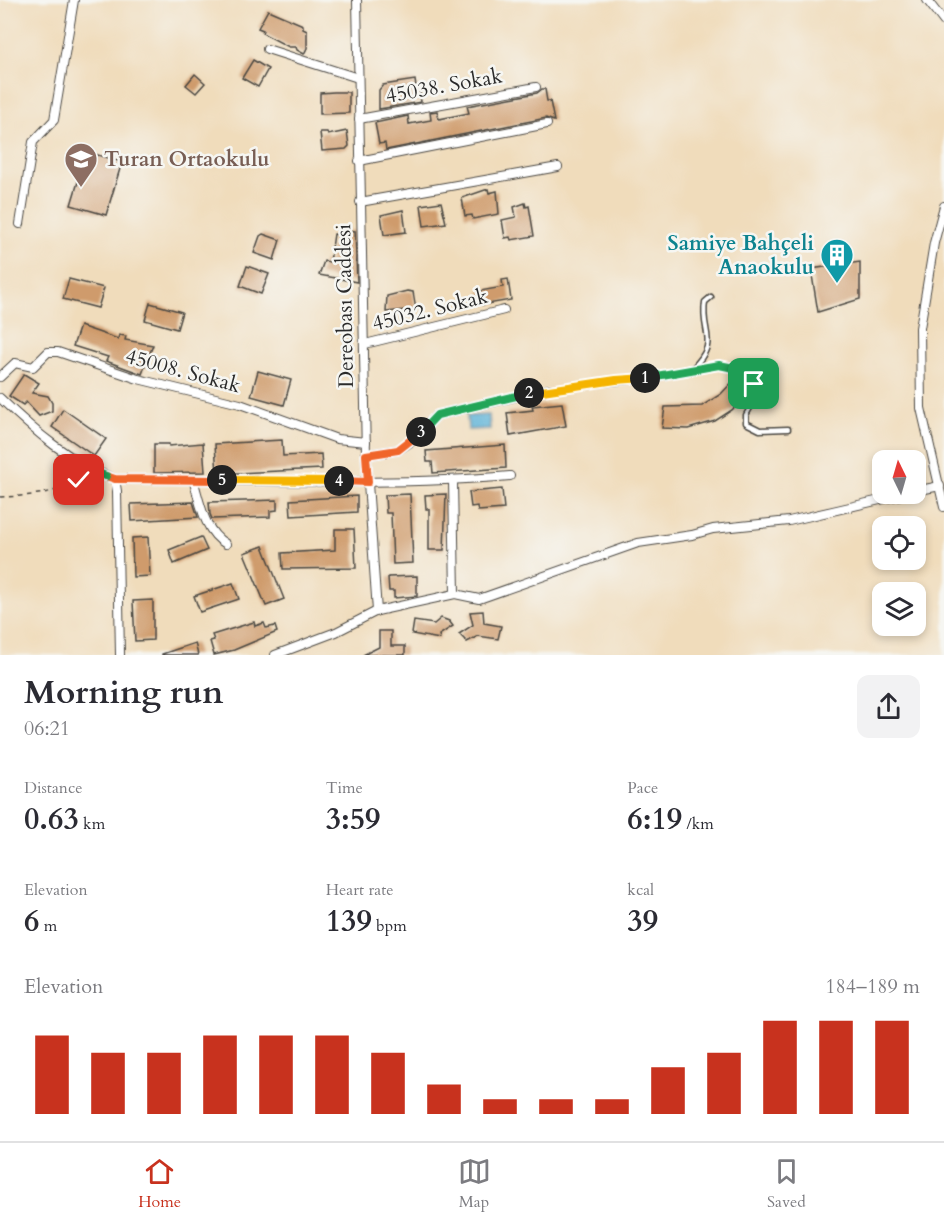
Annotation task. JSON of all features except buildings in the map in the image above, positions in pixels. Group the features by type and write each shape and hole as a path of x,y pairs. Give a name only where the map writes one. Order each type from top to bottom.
{"street":[{"path":"20,224 33,142 54,120 74,0"},
{"name":"Dereobası Caddesi","path":"357,0 366,455 377,611"},
{"path":"927,0 944,22"},
{"path":"267,49 358,78"},
{"name":"45038. Sokak","path":"359,119 536,87"},
{"path":"359,161 547,124"},
{"path":"360,202 558,167"},
{"path":"944,206 934,243 920,328 921,408 944,507"},
{"name":"45032. Sokak","path":"365,344 504,310"},
{"name":"45008. Sokak","path":"0,377 15,363 33,367 48,352 57,352 138,380 240,404 337,439 366,442"},
{"path":"366,455 398,450 412,441 437,415 549,389"},
{"path":"0,398 36,430 90,470 115,479 368,482 453,481 510,477"},
{"path":"115,479 120,655"},
{"path":"193,479 207,524 216,538 226,544"},
{"path":"453,481 455,594"},
{"path":"926,489 940,486"},
{"path":"275,655 336,632 377,611 455,594 478,599 638,543 692,535 713,529 789,521 872,502"}],"lane":[{"path":"689,372 708,347 708,331 703,312 705,302 711,297"},
{"path":"549,389 689,372 719,365 734,368 759,392 746,415 746,423 760,430 788,429"}],"path":[{"path":"0,497 40,495 79,480 90,470"}],"water":[{"path":"489,415 490,429 468,430 467,416"}],"place":[{"name":"Turan Ortaokulu","path":"81,188"},
{"name":"Samiye Bahçeli Anaokulu","path":"837,284"}],"route":[{"path":"79,480 90,470 115,479 368,482 366,455 398,450 412,441 437,415 549,389 616,380 655,378 708,366 719,365 734,368 754,384"}]}
